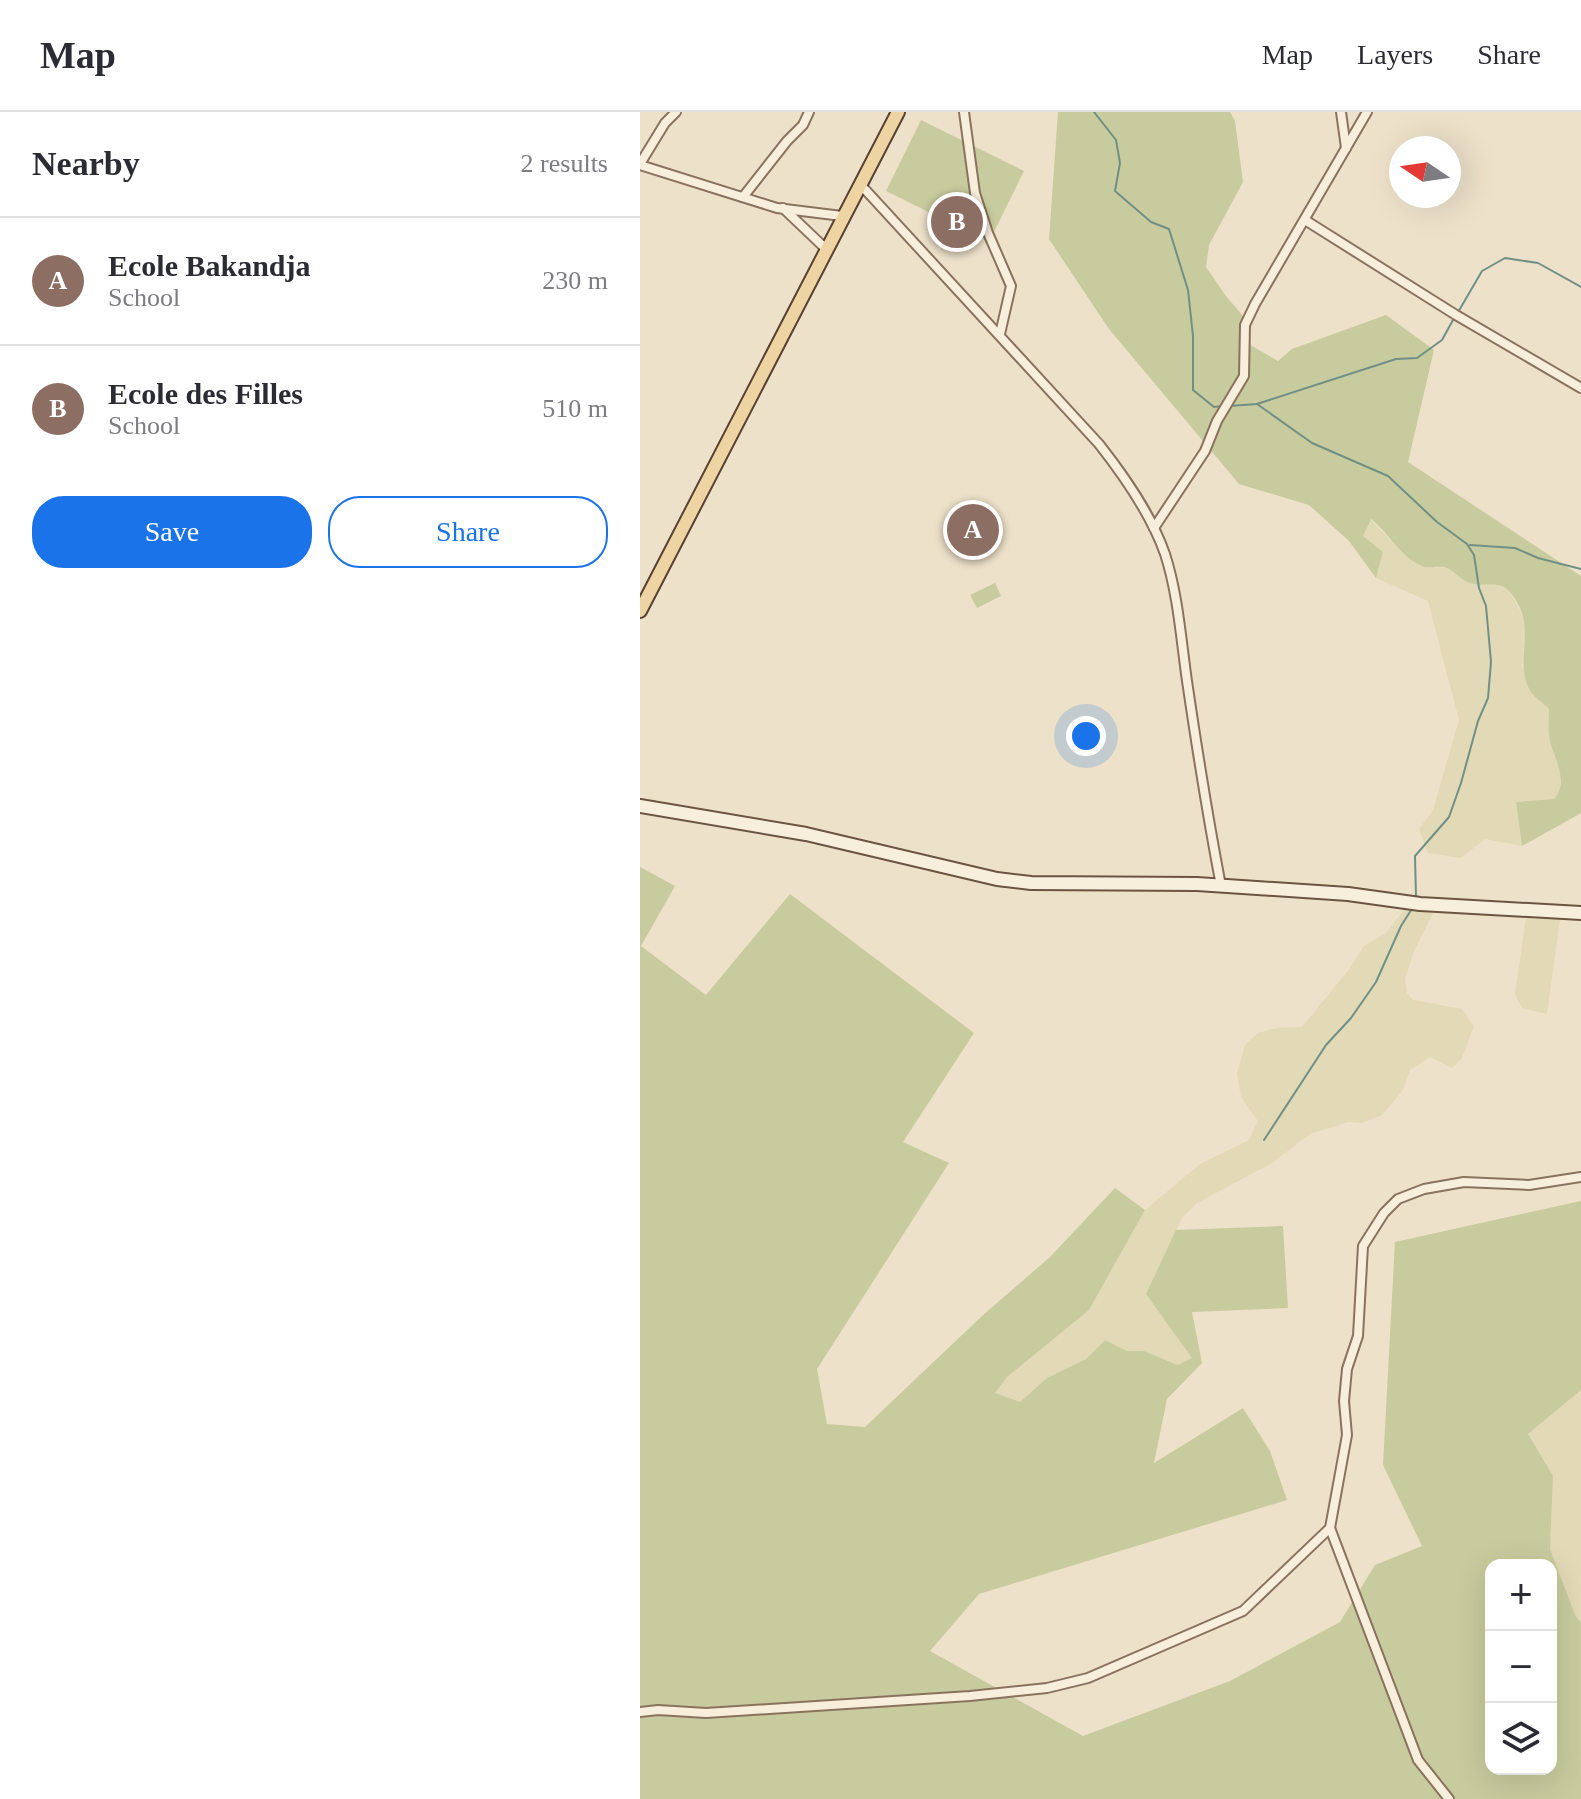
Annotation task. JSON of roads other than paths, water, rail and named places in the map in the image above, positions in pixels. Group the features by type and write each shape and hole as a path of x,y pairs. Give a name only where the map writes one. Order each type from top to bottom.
{"main road":[{"path":"640,611 898,112"},
{"path":"640,806 806,834 997,879 1031,883 1221,886 1348,894 1414,903 1581,913"}],"street":[{"path":"661,112 665,123"},
{"path":"676,112 665,123 640,165 783,208 842,216"},
{"path":"743,197 803,125 809,112"},
{"path":"964,112 975,193 1011,286 1000,334"},
{"path":"1341,112 1346,149"},
{"path":"1154,528 1205,451 1217,421 1244,376 1245,325 1255,304 1367,112"},
{"path":"860,184 1099,444 1118,468 1154,528 1166,557 1173,593 1221,886"},
{"path":"783,208 826,249"},
{"path":"1305,220 1456,315 1581,388"},
{"path":"1449,1799 1418,1760 1330,1528 1347,1435 1344,1401 1347,1369 1358,1336 1363,1246 1384,1213 1398,1199 1424,1189 1464,1182 1529,1185 1581,1177"},
{"path":"640,1712 706,1713 970,1696 1047,1688 1088,1678 1243,1611 1330,1528"}],"waterway":[{"path":"1094,112 1116,140 1120,163 1115,191 1151,222 1169,229 1188,290 1193,336 1193,390 1214,407 1222,406"},
{"path":"1457,314 1482,271 1505,258 1538,263 1581,287"},
{"path":"1229,406 1257,404 1396,359 1417,358 1442,340 1453,320"},
{"path":"1257,404 1312,443 1388,476 1437,522 1467,544 1474,555 1479,588 1486,606 1491,662 1488,698 1449,817 1415,856 1416,897"},
{"path":"1470,545 1515,548 1538,558 1581,569"},
{"path":"1264,1140 1326,1045 1351,1018 1376,982 1413,907"}],"place":[{"name":"Ecole des Filles","path":"957,222"},
{"name":"Ecole Bakandja","path":"973,530"}]}
